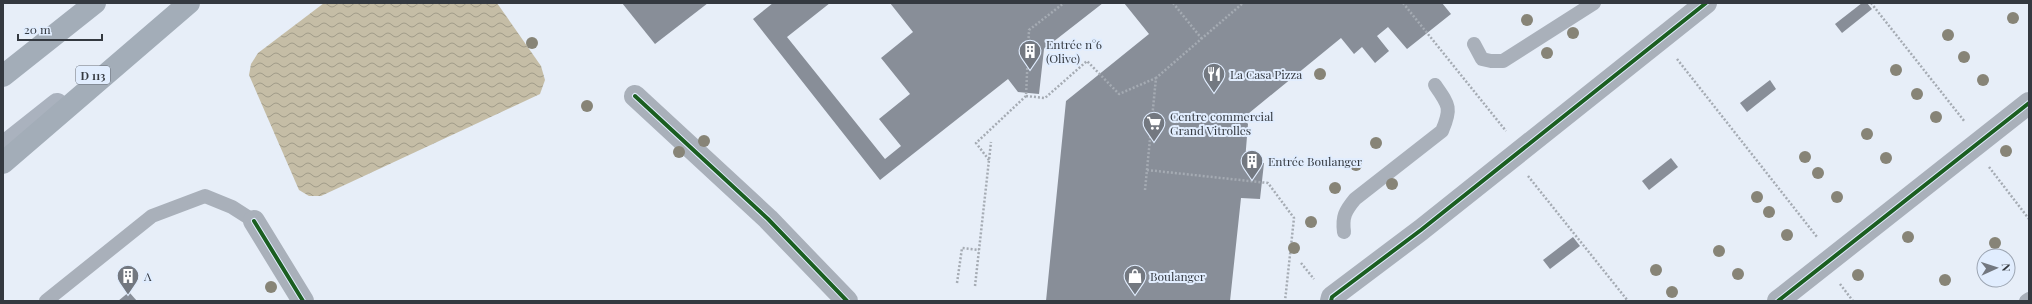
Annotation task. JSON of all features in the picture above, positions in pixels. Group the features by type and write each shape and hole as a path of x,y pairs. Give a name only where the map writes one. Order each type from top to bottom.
{"highway":[{"path":"3,76 95,3"},
{"path":"3,163 189,3"}],"main road":[{"name":"D 113","path":"3,147 183,3"}],"street":[{"path":"1331,301 1332,298 1409,240 1706,3"},
{"path":"635,96 768,219 847,301"},
{"path":"1778,301 2029,103"},
{"path":"254,221 303,301"}],"lane":[{"path":"1474,44 1482,59 1503,61 1594,3"},
{"path":"1344,232 1342,220 1345,211 1355,199 1442,131 1448,117 1447,102 1435,85"},
{"path":"46,301 152,216 204,196 232,207 254,221"}],"path":[{"path":"989,160 976,143 1026,96 1029,30 1064,3"},
{"path":"1173,3 1202,39"},
{"path":"1026,96 1045,98 1087,61 1119,94 1156,78 1244,3"},
{"path":"1403,3 1628,301"},
{"path":"1871,3 1969,126 1983,159 2029,219"},
{"path":"1661,39 1822,244 1836,279 1853,301"},
{"path":"1145,190 1156,78"},
{"path":"975,286 990,142"},
{"path":"1147,170 1268,182 1294,218 1285,301"},
{"path":"957,283 962,248 979,250"}],"water":[{"path":"324,3 497,3 541,66 545,80 540,94 321,196 309,196 299,190 249,75 251,64 258,53"}],"building":[{"path":"622,3 708,3 655,44"},
{"path":"773,3 830,3 787,37 885,159 901,146 879,119 910,94 881,58 913,32 890,3 1103,3 1044,49 1039,94 1018,92 1008,79 880,180 753,19"},
{"name":"Centre commercial Grand Vitrolles","path":"1124,3 1442,3 1451,14 1407,49 1388,27 1377,36 1389,51 1375,63 1362,47 1354,54 1341,38 1243,118 1248,124 1245,161 1264,163 1260,199 1241,198 1230,301 1046,301 1066,101 1149,34"},
{"path":"1862,3 1867,3 1872,9 1842,33 1835,24"},
{"path":"1770,80 1776,89 1747,112 1740,103"},
{"path":"1671,158 1678,167 1649,190 1642,181"},
{"path":"1573,237 1580,246 1550,269 1543,260"},
{"name":"A","path":"129,292 137,301 118,301"}],"cycle path":[{"path":"1331,301 1332,297 1421,230 1706,3"},
{"path":"635,96 768,219 847,301"},
{"path":"1778,301 2029,103"},
{"path":"254,221 303,301"}],"place":[{"name":"Entrée n°6 (Olive)","path":"1030,70"},
{"name":"La Casa Pizza","path":"1214,94"},
{"name":"Centre commercial Grand Vitrolles","path":"1154,142"},
{"name":"Entrée Boulanger","path":"1252,180"},
{"name":"A","path":"128,296"},
{"name":"Boulanger","path":"1135,296"}]}
